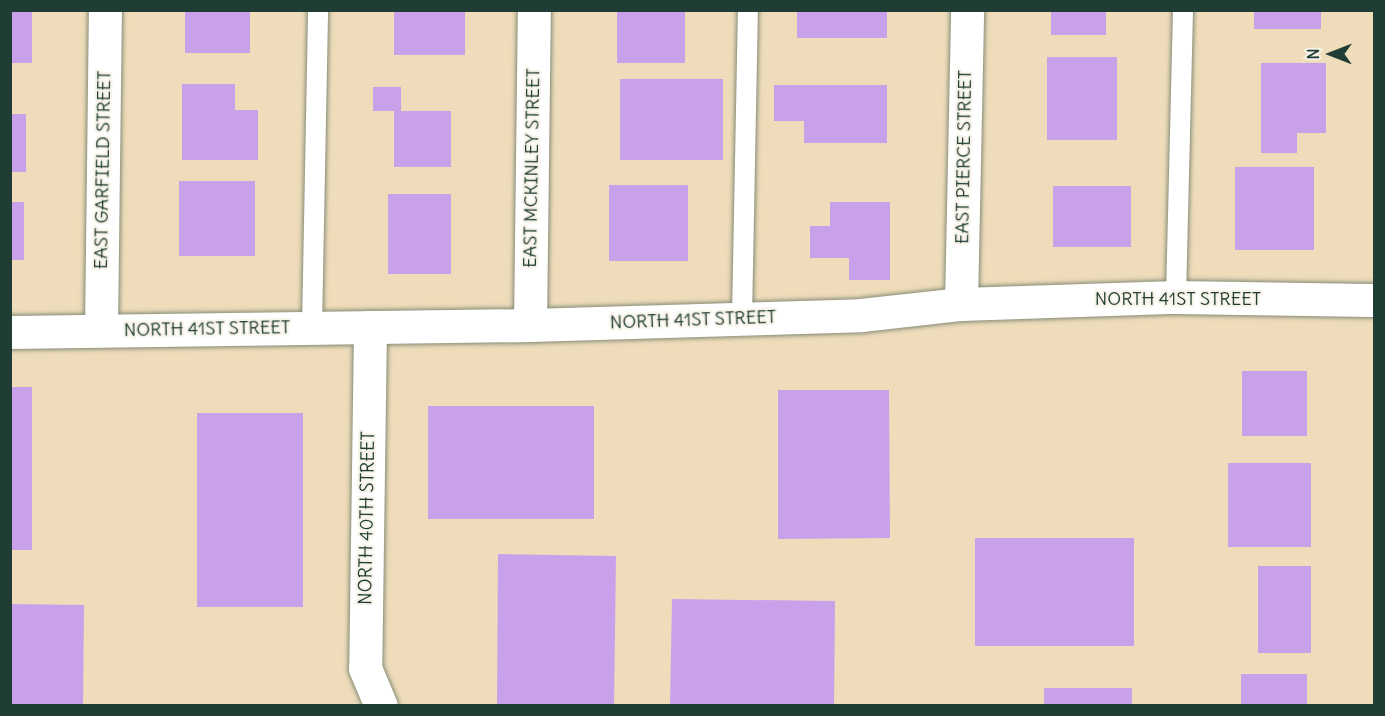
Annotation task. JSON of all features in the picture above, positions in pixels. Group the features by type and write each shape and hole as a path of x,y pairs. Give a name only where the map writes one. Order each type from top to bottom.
{"street":[{"name":"EAST GARFIELD STREET","path":"101,330 105,10"},
{"name":"EAST MCKINLEY STREET","path":"530,325 534,10"},
{"name":"EAST PIERCE STREET","path":"961,304 967,10"},
{"name":"NORTH 41ST STREET","path":"10,332 530,325 861,315 961,304 1176,297 1374,300"},
{"name":"NORTH 40TH STREET","path":"370,327 365,668 381,705"}],"lane":[{"path":"312,327 318,10"},
{"path":"742,318 748,10"},
{"path":"1176,297 1184,10"}],"building":[{"path":"10,10 32,10 32,63 10,63"},
{"path":"185,10 250,10 250,53 185,53"},
{"path":"394,10 465,10 465,55 394,55"},
{"path":"617,10 685,10 685,63 617,63"},
{"path":"797,10 887,10 887,38 797,38"},
{"path":"1051,10 1106,10 1106,35 1051,35"},
{"path":"1254,10 1321,10 1321,29 1254,29"},
{"path":"1047,57 1117,57 1117,140 1047,140"},
{"path":"1261,63 1326,63 1326,133 1297,133 1297,153 1261,153"},
{"path":"620,79 723,79 723,160 620,160"},
{"path":"182,84 235,84 235,110 258,110 258,160 182,160"},
{"path":"774,85 887,85 887,143 804,143 804,121 774,121"},
{"path":"373,87 401,87 401,111 451,111 451,167 394,167 394,111 373,111"},
{"path":"10,114 26,114 26,172 10,172"},
{"path":"1235,167 1314,167 1314,250 1235,250"},
{"path":"179,181 255,181 255,256 179,256"},
{"path":"609,185 688,185 688,261 609,261"},
{"path":"1053,186 1131,186 1131,247 1053,247"},
{"path":"388,194 451,194 451,274 388,274"},
{"path":"10,202 24,202 24,260 10,260"},
{"path":"830,202 890,202 890,280 849,280 849,258 810,258 810,226 830,226"},
{"path":"1242,371 1307,371 1307,436 1242,436"},
{"path":"10,387 32,387 32,550 10,550"},
{"path":"778,390 889,390 890,538 778,539"},
{"path":"428,406 594,406 594,519 428,519"},
{"path":"197,413 303,413 303,607 197,607"},
{"path":"1228,463 1311,463 1311,547 1228,547"},
{"path":"975,538 1134,538 1134,646 975,646"},
{"path":"498,554 616,556 614,706 497,706"},
{"path":"1258,566 1311,566 1311,653 1258,653"},
{"path":"672,599 835,601 834,706 670,706"},
{"path":"10,604 84,605 83,706 10,706"},
{"path":"1241,674 1307,674 1307,706 1241,706"},
{"path":"1044,688 1132,688 1132,706 1044,706"}]}
